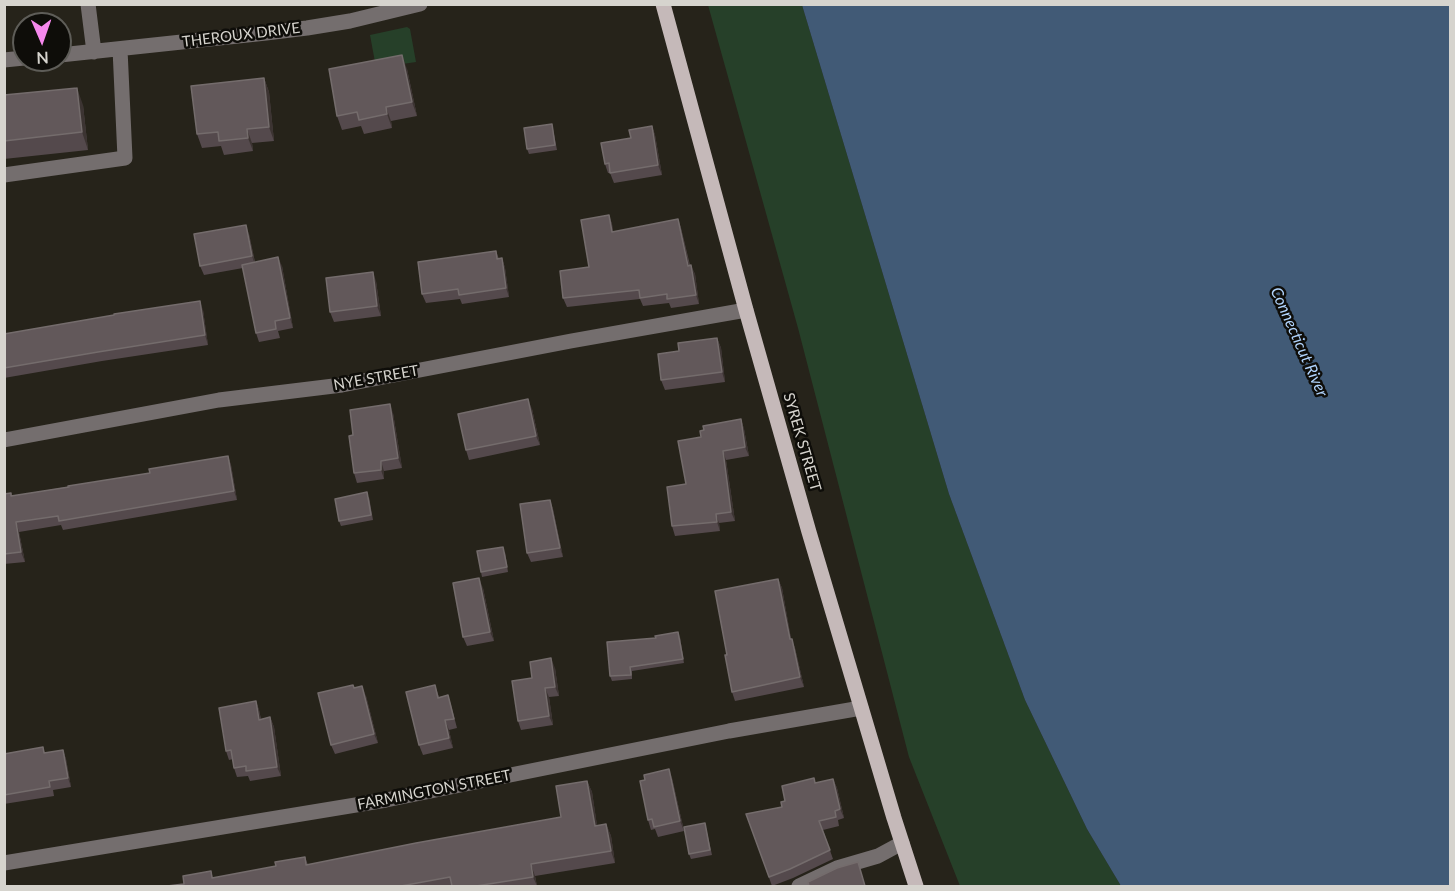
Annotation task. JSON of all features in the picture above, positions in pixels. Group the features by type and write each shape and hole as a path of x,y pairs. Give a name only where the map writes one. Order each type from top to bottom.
{"main road":[{"name":"SYREK STREET","path":"663,4 812,543 916,886"}],"street":[{"path":"88,4 94,52"},
{"name":"THEROUX DRIVE","path":"72,54 307,28 350,21 420,4"},
{"path":"4,175 125,158 120,49"},
{"name":"NYE STREET","path":"4,440 219,400 342,385 746,310"},
{"name":"FARMINGTON STREET","path":"4,863 386,800 729,731 861,708"},
{"path":"799,886 837,868 878,856 902,843"}],"green space":[{"path":"708,5 802,5 949,494 1025,700 1087,829 1121,886 960,886 909,757 798,328"},
{"path":"407,27 410,29 416,62 389,66 375,62 370,35"}],"water":[{"name":"Connecticut River","path":"802,5 1450,5 1450,886 1121,886 1087,829 1025,700 949,494"}],"building":[{"path":"402,55 412,102 386,107 387,114 359,120 357,112 337,116 329,69"},
{"path":"264,78 269,127 247,129 248,138 219,141 218,132 197,134 191,86"},
{"path":"77,88 82,132 4,141 4,95"},
{"path":"552,124 555,145 527,149 524,128"},
{"path":"652,126 658,165 610,173 609,163 605,164 601,143 631,138 629,130"},
{"path":"609,215 612,232 678,219 688,266 691,265 696,295 667,299 667,294 640,298 639,290 563,298 560,271 589,267 581,220"},
{"path":"246,225 252,256 200,266 194,234"},
{"path":"496,251 497,259 502,258 506,288 459,295 458,289 422,294 418,262"},
{"path":"278,257 290,318 275,321 276,329 256,333 242,265"},
{"path":"373,272 377,306 330,312 326,278"},
{"path":"200,301 205,335 4,368 4,334"},
{"path":"717,338 722,372 661,380 658,354 679,351 678,343"},
{"path":"528,399 536,436 466,450 458,414"},
{"path":"390,404 398,458 381,461 381,470 354,473 349,436 353,435 350,410"},
{"path":"741,419 745,447 723,451 731,512 716,514 717,522 672,526 667,487 686,484 678,441 701,437 700,431 704,430 703,426"},
{"path":"228,456 234,491 59,521 58,516 16,522 21,552 4,554 4,494 11,493 11,496 69,487 150,473 149,469"},
{"path":"367,492 371,515 339,521 335,499"},
{"path":"550,500 560,548 527,553 520,504"},
{"path":"503,547 507,567 481,572 477,551"},
{"path":"479,578 490,632 463,637 453,583"},
{"path":"778,579 800,677 732,692 715,591"},
{"path":"678,632 683,659 630,667 631,675 610,676 607,642 656,638 655,636"},
{"path":"551,658 555,687 545,688 549,716 518,721 512,681 532,678 530,662"},
{"path":"353,685 354,688 362,686 374,734 331,745 318,693"},
{"path":"435,685 438,698 448,695 454,719 445,720 449,738 419,745 406,692"},
{"path":"256,701 259,720 270,717 277,767 246,771 246,766 234,768 231,750 226,751 219,708"},
{"path":"43,747 44,753 63,750 68,778 49,781 50,787 4,795 4,754"},
{"path":"669,769 680,821 654,827 652,819 648,820 640,781 645,780 644,775"},
{"path":"814,778 815,783 833,779 840,809 835,811 836,817 819,821 830,850 769,877 746,814 782,807 781,802 785,801 782,786"},
{"path":"587,781 595,826 606,824 611,851 531,864 533,877 476,886 452,886 450,877 401,886 167,886 184,884 183,876 211,871 212,878 276,866 275,862 305,857 306,865 561,817 556,786"},
{"path":"705,823 710,850 689,854 684,827"},
{"path":"858,862 865,886 809,886 808,882 837,868"}]}
